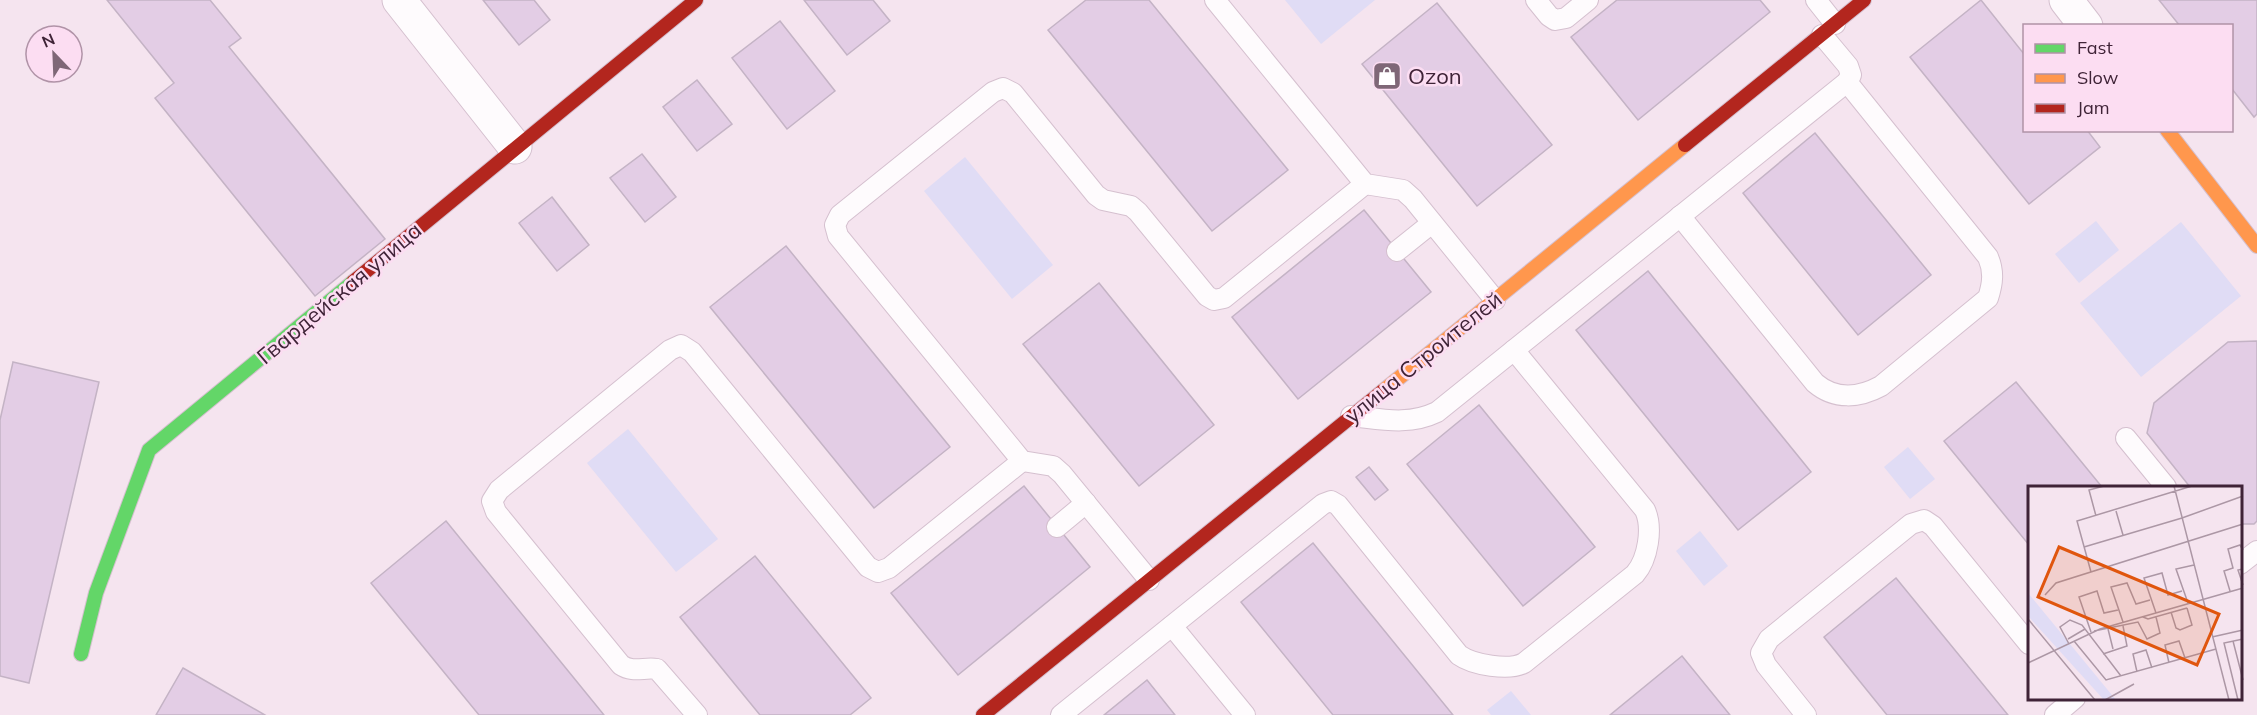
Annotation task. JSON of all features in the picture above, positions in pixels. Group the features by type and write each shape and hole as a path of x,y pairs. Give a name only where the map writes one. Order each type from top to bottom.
{"street":[{"path":"399,0 515,147"},
{"name":"Гвардейская улица","path":"81,654 96,593 149,450 696,0"},
{"name":"улица Строителей","path":"982,715 1864,0"},
{"path":"2066,0 2084,24"},
{"path":"2169,132 2257,246"}],"lane":[{"path":"1215,0 1365,184 1403,190 1413,199 1495,300"},
{"path":"1536,0 1549,16 1556,20 1566,18 1588,0"},
{"path":"1351,416 1411,421 1437,412 1846,82 1851,75 1848,66 1816,0"},
{"path":"1680,216 1823,390 1855,396 1867,394 1881,386 1988,298 1992,287 1992,266 1988,257 1846,82"},
{"path":"1149,580 1053,466 1022,461 838,236 835,225 840,215 993,92 1003,88 1013,93 1096,195 1103,200 1131,206 1138,212 1207,296 1214,300 1224,298 1365,184"},
{"path":"1397,251 1432,223"},
{"path":"697,715 657,669 636,670 621,665 496,512 492,501 499,490 670,350 681,345 692,352 868,567 878,572 889,568 1022,461"},
{"path":"1061,715 1323,504 1331,501 1338,505 1459,655 1476,663 1511,667 1524,663 1635,574 1645,558 1649,524 1645,510 1514,350"},
{"path":"2126,438 2165,486"},
{"path":"1057,527 1086,503"},
{"path":"1806,715 1766,666 1761,652 1769,639 1911,524 1924,520 1933,526 2028,643"},
{"path":"2242,563 2257,551"},
{"path":"1172,626 1245,715"},
{"path":"2055,715 2073,700"}],"shaded area":[{"path":"1285,0 1375,0 1321,44"},
{"path":"965,157 1053,265 1012,299 924,191"},
{"path":"2096,221 2119,250 2079,283 2055,254"},
{"path":"2181,222 2241,296 2141,377 2080,303"},
{"path":"628,429 718,539 676,572 587,463"},
{"path":"1908,447 1935,479 1910,499 1884,467"},
{"path":"1700,531 1728,566 1704,586 1676,551"},
{"path":"1511,691 1531,715 1491,715 1487,710"}],"building":[{"path":"107,0 210,0 241,38 229,47 385,239 315,296 155,98 174,83"},
{"path":"483,0 534,0 550,20 519,45"},
{"path":"804,0 873,0 890,21 847,55"},
{"path":"1086,0 1149,0 1288,170 1212,231 1048,30"},
{"path":"1617,0 1760,0 1770,12 1638,120 1571,37"},
{"path":"1981,0 2023,53 2023,132 2089,132 2100,147 2029,204 1910,57"},
{"path":"2159,0 2257,0 2257,114 2254,117 2233,90 2233,24 2178,24"},
{"path":"1437,3 1552,145 1477,206 1362,64"},
{"path":"780,21 835,91 787,129 732,58"},
{"path":"697,80 732,124 697,151 663,107"},
{"path":"1815,133 1931,275 1858,335 1743,193"},
{"path":"642,154 676,197 645,222 610,178"},
{"path":"552,197 589,245 557,271 519,223"},
{"path":"1364,210 1431,292 1298,399 1232,317"},
{"path":"786,246 950,447 874,508 710,307"},
{"path":"1648,271 1811,472 1738,530 1576,330"},
{"path":"1099,283 1214,425 1139,486 1023,344"},
{"path":"2257,341 2257,521 2254,524 2242,524 2242,486 2189,486 2147,433 2154,403 2228,342"},
{"path":"13,362 99,382 29,683 0,676 0,420"},
{"path":"2016,382 2101,486 2028,486 2028,544 1944,441"},
{"path":"1479,405 1595,547 1523,606 1407,464"},
{"path":"1369,467 1388,490 1375,500 1356,477"},
{"path":"1024,486 1090,567 958,675 891,593"},
{"path":"446,521 604,715 479,715 371,583"},
{"path":"1313,543 1453,715 1333,715 1241,602"},
{"path":"755,556 871,698 850,715 760,715 680,617"},
{"path":"1896,578 2008,715 1887,715 1824,637"},
{"path":"1682,656 1730,715 1610,715"},
{"path":"183,668 265,715 156,715"},
{"path":"1147,680 1175,715 1104,715"}],"traffic: fast":[{"path":"81,654 96,593 149,450 353,282"}],"traffic: slow":[{"path":"2169,132 2257,246"},
{"path":"1383,391 1685,145"}],"traffic: jam":[{"path":"353,282 696,0"},
{"path":"1685,145 1864,0"},
{"path":"983,715 1383,391"}],"place":[{"name":"Ozon","path":"1387,76"}]}
